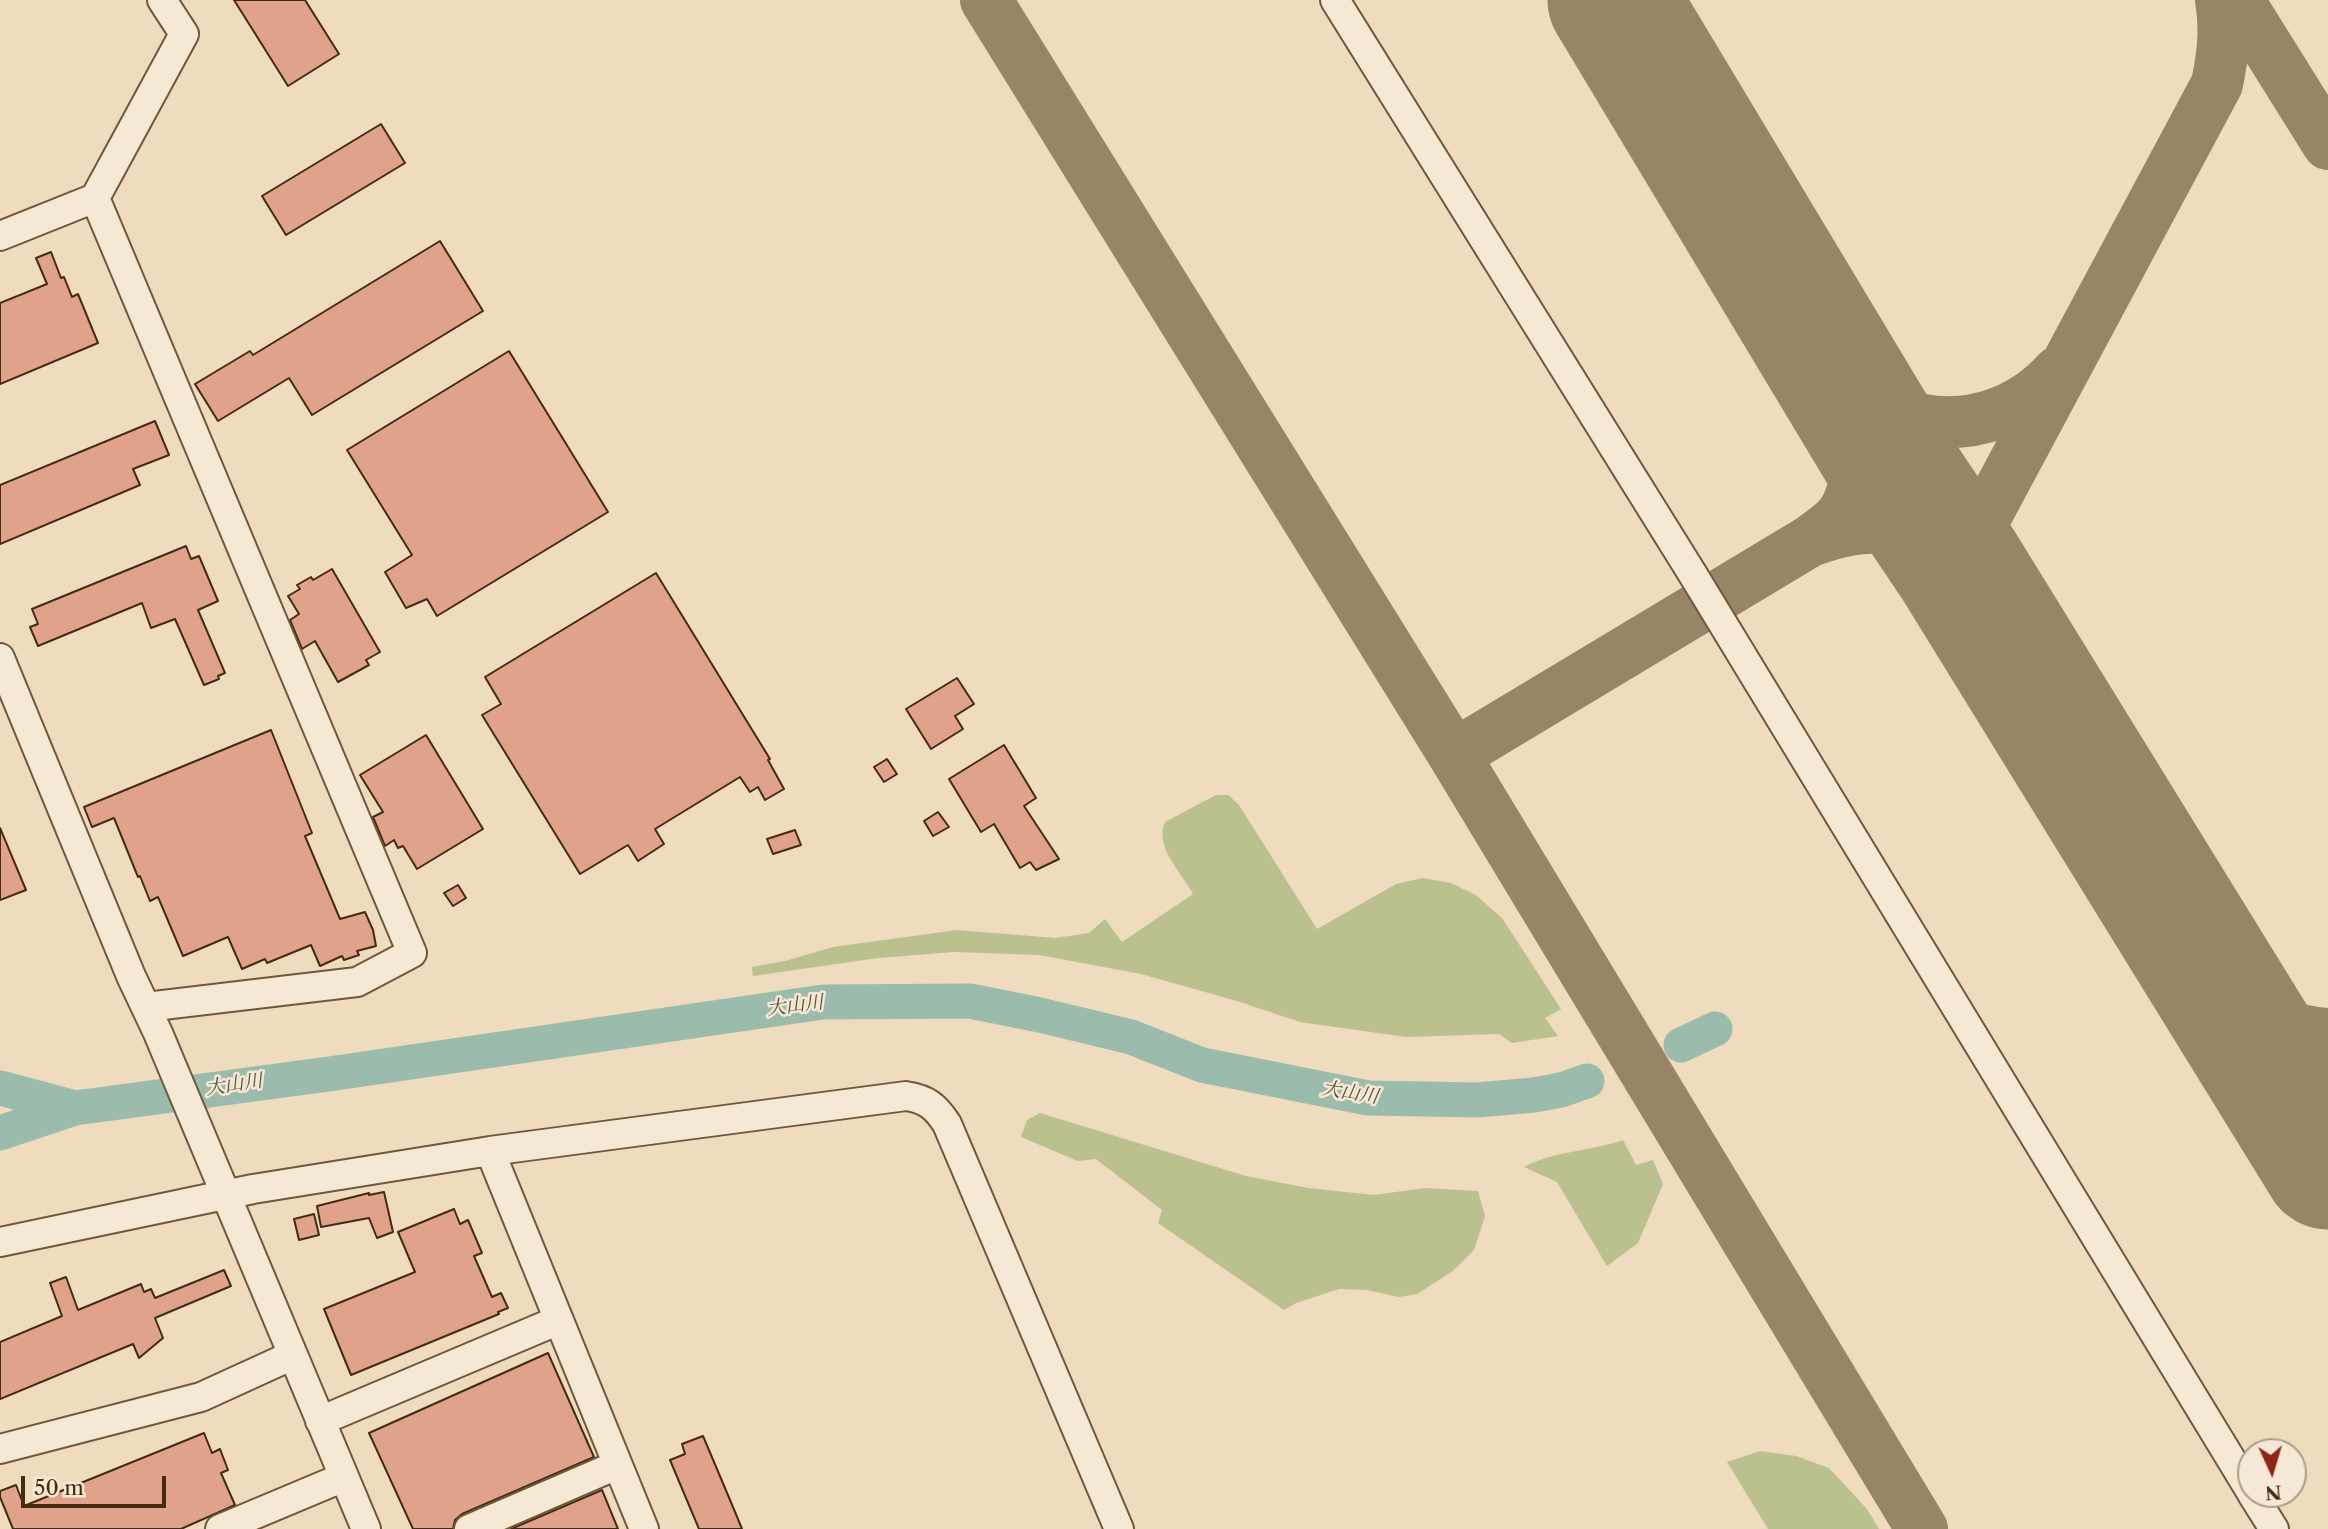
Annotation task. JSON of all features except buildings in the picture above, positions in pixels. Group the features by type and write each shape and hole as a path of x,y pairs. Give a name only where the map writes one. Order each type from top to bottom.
{"lane":[{"path":"0,236 95,198 184,34 162,0"},
{"path":"1335,0 1692,573 2237,1468"},
{"path":"95,198 412,953 358,982 146,1007"},
{"path":"0,658 131,976 158,1033 366,1529"},
{"path":"0,1242 220,1183 491,1151 906,1096 931,1103 947,1124 1119,1529"},
{"path":"491,1151 644,1529"},
{"path":"320,1421 559,1320"},
{"path":"0,1449 201,1397 293,1355"},
{"path":"469,1529 617,1465"},
{"path":"220,1529 344,1477"},
{"path":"2261,1508 2274,1529"}],"green space":[{"path":"1216,795 1228,795 1239,805 1317,929 1396,884 1423,878 1451,883 1476,895 1502,918 1561,1009 1545,1018 1558,1036 1512,1043 1499,1034 1406,1037 1300,1022 1141,974 1039,955 954,952 878,958 753,976 752,967 833,947 957,930 1055,938 1089,933 1105,919 1122,942 1193,894 1166,850 1163,841 1165,822"},
{"path":"1040,1113 1246,1176 1308,1188 1374,1195 1425,1188 1478,1191 1485,1216 1474,1250 1453,1271 1417,1294 1399,1297 1367,1290 1339,1289 1296,1303 1284,1310 1158,1223 1162,1210 1096,1159 1078,1161 1021,1137 1027,1120"},
{"path":"1623,1140 1636,1165 1653,1160 1663,1184 1638,1243 1607,1266 1557,1182 1524,1167 1560,1154"},
{"path":"1760,1451 1796,1456 1829,1468 1867,1509 1879,1529 1768,1529 1727,1462"}],"waterway":[{"name":"大山川","path":"0,1133 75,1108 823,1002 970,1001 1131,1037 1202,1065 1368,1098 1477,1100 1534,1095 1587,1081"},
{"name":"大山川","path":"1681,1045 1715,1029"},
{"path":"0,1088 75,1108"}],"taxiway":[{"path":"986,0 1454,755 1922,1529"},
{"path":"1959,566 2217,84 2223,42 2221,0"},
{"path":"2238,0 2328,144"},
{"path":"1832,364 1885,406 1910,417 1942,422 1961,422 1997,414 2030,397 2058,372"},
{"path":"1454,755 1810,541 1833,524 1851,497 1855,482 1858,450 1856,405"},
{"path":"1810,541 1849,530 1874,528 1899,531 1949,551"},
{"path":"2214,982 2245,1006 2268,1019 2297,1029 2328,1034"}],"runway":[{"path":"1613,0 1904,484 1959,566 2328,1164"}]}
